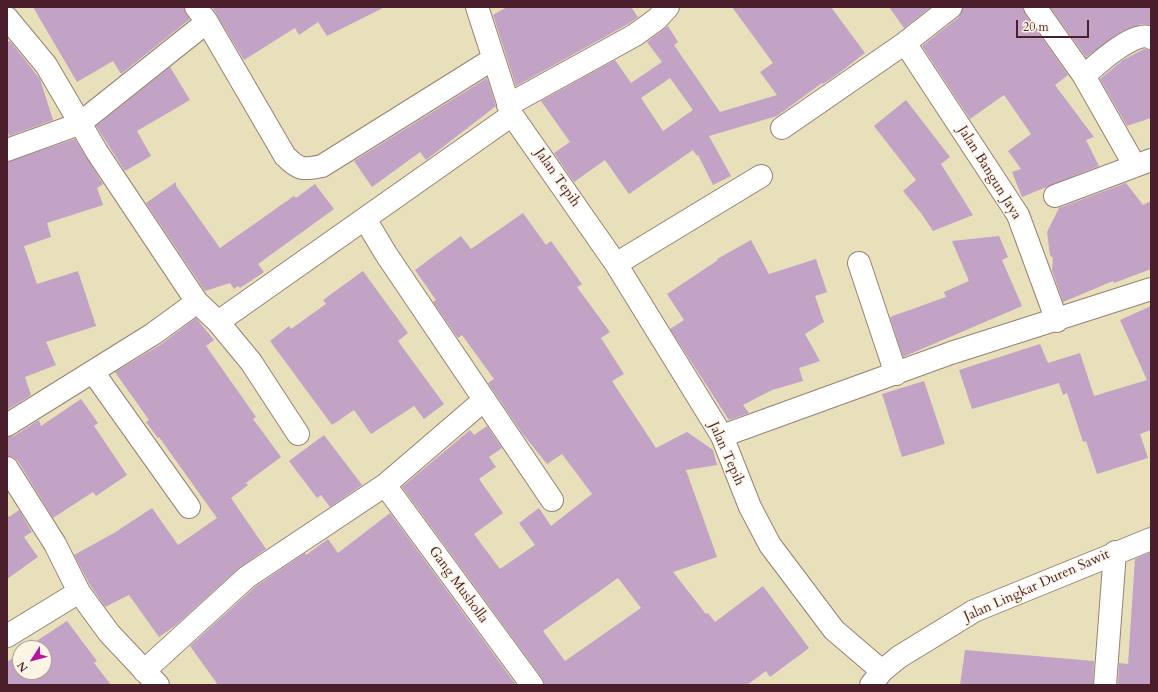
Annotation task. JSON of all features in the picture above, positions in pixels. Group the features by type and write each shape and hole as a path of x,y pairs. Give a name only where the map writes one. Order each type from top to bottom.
{"street":[{"name":"Jalan Tepih","path":"477,7 510,110 616,264 722,436 750,507 770,545 834,630 876,678"},
{"path":"218,322 365,219 510,110 635,34 657,19 668,7"},
{"path":"782,128 905,43 951,7"},
{"path":"1035,7 1143,163 1055,196"},
{"path":"7,150 79,124 202,15 280,148 295,166 305,170 322,166 493,59"},
{"path":"7,18 46,66 79,124 197,302 218,322 251,362 298,434"},
{"path":"1084,76 1103,60 1130,41 1141,37 1148,36 1151,38"},
{"name":"Jalan Bangun Jaya","path":"905,43 1018,215 1057,320"},
{"path":"616,264 761,176"},
{"path":"365,219 386,254 552,500"},
{"path":"859,263 896,374"},
{"path":"722,436 951,353 1151,289"},
{"path":"7,425 166,326 197,302"},
{"path":"93,372 188,507"},
{"path":"7,468 55,544 79,592 108,634 151,678 247,577 385,484 484,400"},
{"name":"Gang Musholla","path":"385,484 532,685"},
{"name":"Jalan Lingkar Duren Sawit","path":"876,678 899,657 974,611 1114,552 1151,539"},
{"path":"1105,685 1114,552"},
{"path":"7,636 79,592"}],"building":[{"path":"33,7 184,7 190,19 121,74 113,61 77,82"},
{"path":"212,7 385,7 327,36 318,22 299,35 295,28 244,60"},
{"path":"507,7 631,7 638,17 516,86 493,15"},
{"path":"732,7 831,7 865,53 777,116 709,136 731,176 713,185 698,155 697,156 693,150 629,194 605,160 574,182 554,153 570,142 541,101 615,60 631,83 662,62 647,42 668,26 678,42 674,45 720,112 777,95 760,72 773,63","holes":["670,78 693,110 663,131 641,98"]},
{"path":"889,7 931,7 904,28"},
{"path":"963,7 1023,7 1025,14 1068,75 1055,85 1094,137 1086,140 1099,166 1022,197 1012,172 1021,169 1008,151 1031,134 1004,95 970,119 922,46 959,17"},
{"path":"1050,7 1151,7 1151,25 1141,24 1121,32 1086,57"},
{"path":"10,41 40,79 53,120 9,136 7,130 7,42"},
{"path":"1144,49 1151,50 1151,118 1127,126 1100,79 1123,60"},
{"path":"170,67 190,100 137,131 151,156 125,171 96,126"},
{"path":"487,78 496,106 426,160 420,152 372,187 354,161"},
{"path":"906,100 950,157 941,164 973,215 933,231 903,191 916,180 874,126"},
{"path":"75,139 103,184 97,188 103,205 47,223 51,237 24,246 37,284 78,271 96,326 46,342 56,365 25,377 31,395 7,410 7,162"},
{"path":"176,182 176,186 220,248 294,196 296,198 315,184 334,209 258,264 264,272 240,288 238,286 234,289 230,283 205,291 146,203"},
{"path":"1126,183 1143,205 1151,201 1151,269 1114,283 1113,281 1063,302 1052,270 1053,258 1050,255 1047,232 1059,208"},
{"path":"523,213 546,245 551,241 582,284 577,287 610,332 601,338 624,374 612,381 656,448 687,432 713,450 717,465 686,470 717,557 673,572 706,614 708,613 715,622 763,586 809,648 770,677 766,671 747,685 544,685 542,678 402,487 470,430 474,435 487,426 502,448 489,457 496,467 479,479 503,513 474,534 500,569 535,545 519,523 539,508 551,526 592,494 562,454 547,464 522,433 488,383 494,379 462,335 458,338 433,302 436,300 415,270 461,236 471,249","holes":["618,578 641,608 565,661 543,631"]},
{"path":"999,236 1008,257 1002,260 1022,306 903,357 890,317 946,297 944,292 969,281 952,241"},
{"path":"751,240 769,274 816,259 827,292 815,296 824,322 805,334 820,361 799,368 803,381 772,390 743,405 749,413 729,420 670,329 684,320 667,294 718,260 717,259"},
{"path":"363,271 408,333 398,341 444,404 424,419 414,406 371,434 354,410 332,425 270,341 289,326 291,329 326,304 323,300"},
{"path":"1151,306 1151,430 1140,434 1148,458 1097,474 1086,441 1083,442 1067,393 1063,395 1059,383 972,409 959,370 1040,344 1048,363 1080,353 1094,396 1147,380 1120,320"},
{"path":"196,318 214,340 206,346 256,417 253,419 281,457 246,483 248,485 231,498 266,549 239,568 176,625 159,637 129,595 105,607 90,585 74,555 114,533 152,508 178,545 217,518 159,437 158,438 146,422 149,420 115,372 160,345"},
{"path":"924,381 945,444 902,457 882,394"},
{"path":"81,399 98,423 94,426 127,475 96,496 93,492 53,518 18,461 13,457 7,456 7,437 14,436 39,420 41,426"},
{"path":"324,435 362,485 330,507 321,495 317,498 289,461"},
{"path":"19,510 32,532 24,537 38,557 7,579 7,514 9,517"},
{"path":"390,513 516,685 218,685 190,646 255,587 305,553 306,555 328,539 338,553"},
{"path":"1151,552 1151,685 1118,685 1119,663 1128,664 1135,559"},
{"path":"67,621 97,661 94,663 111,685 7,685 7,662 12,659 12,680 52,680 52,640 38,640"},
{"path":"965,650 1094,661 1093,685 960,685"}]}
